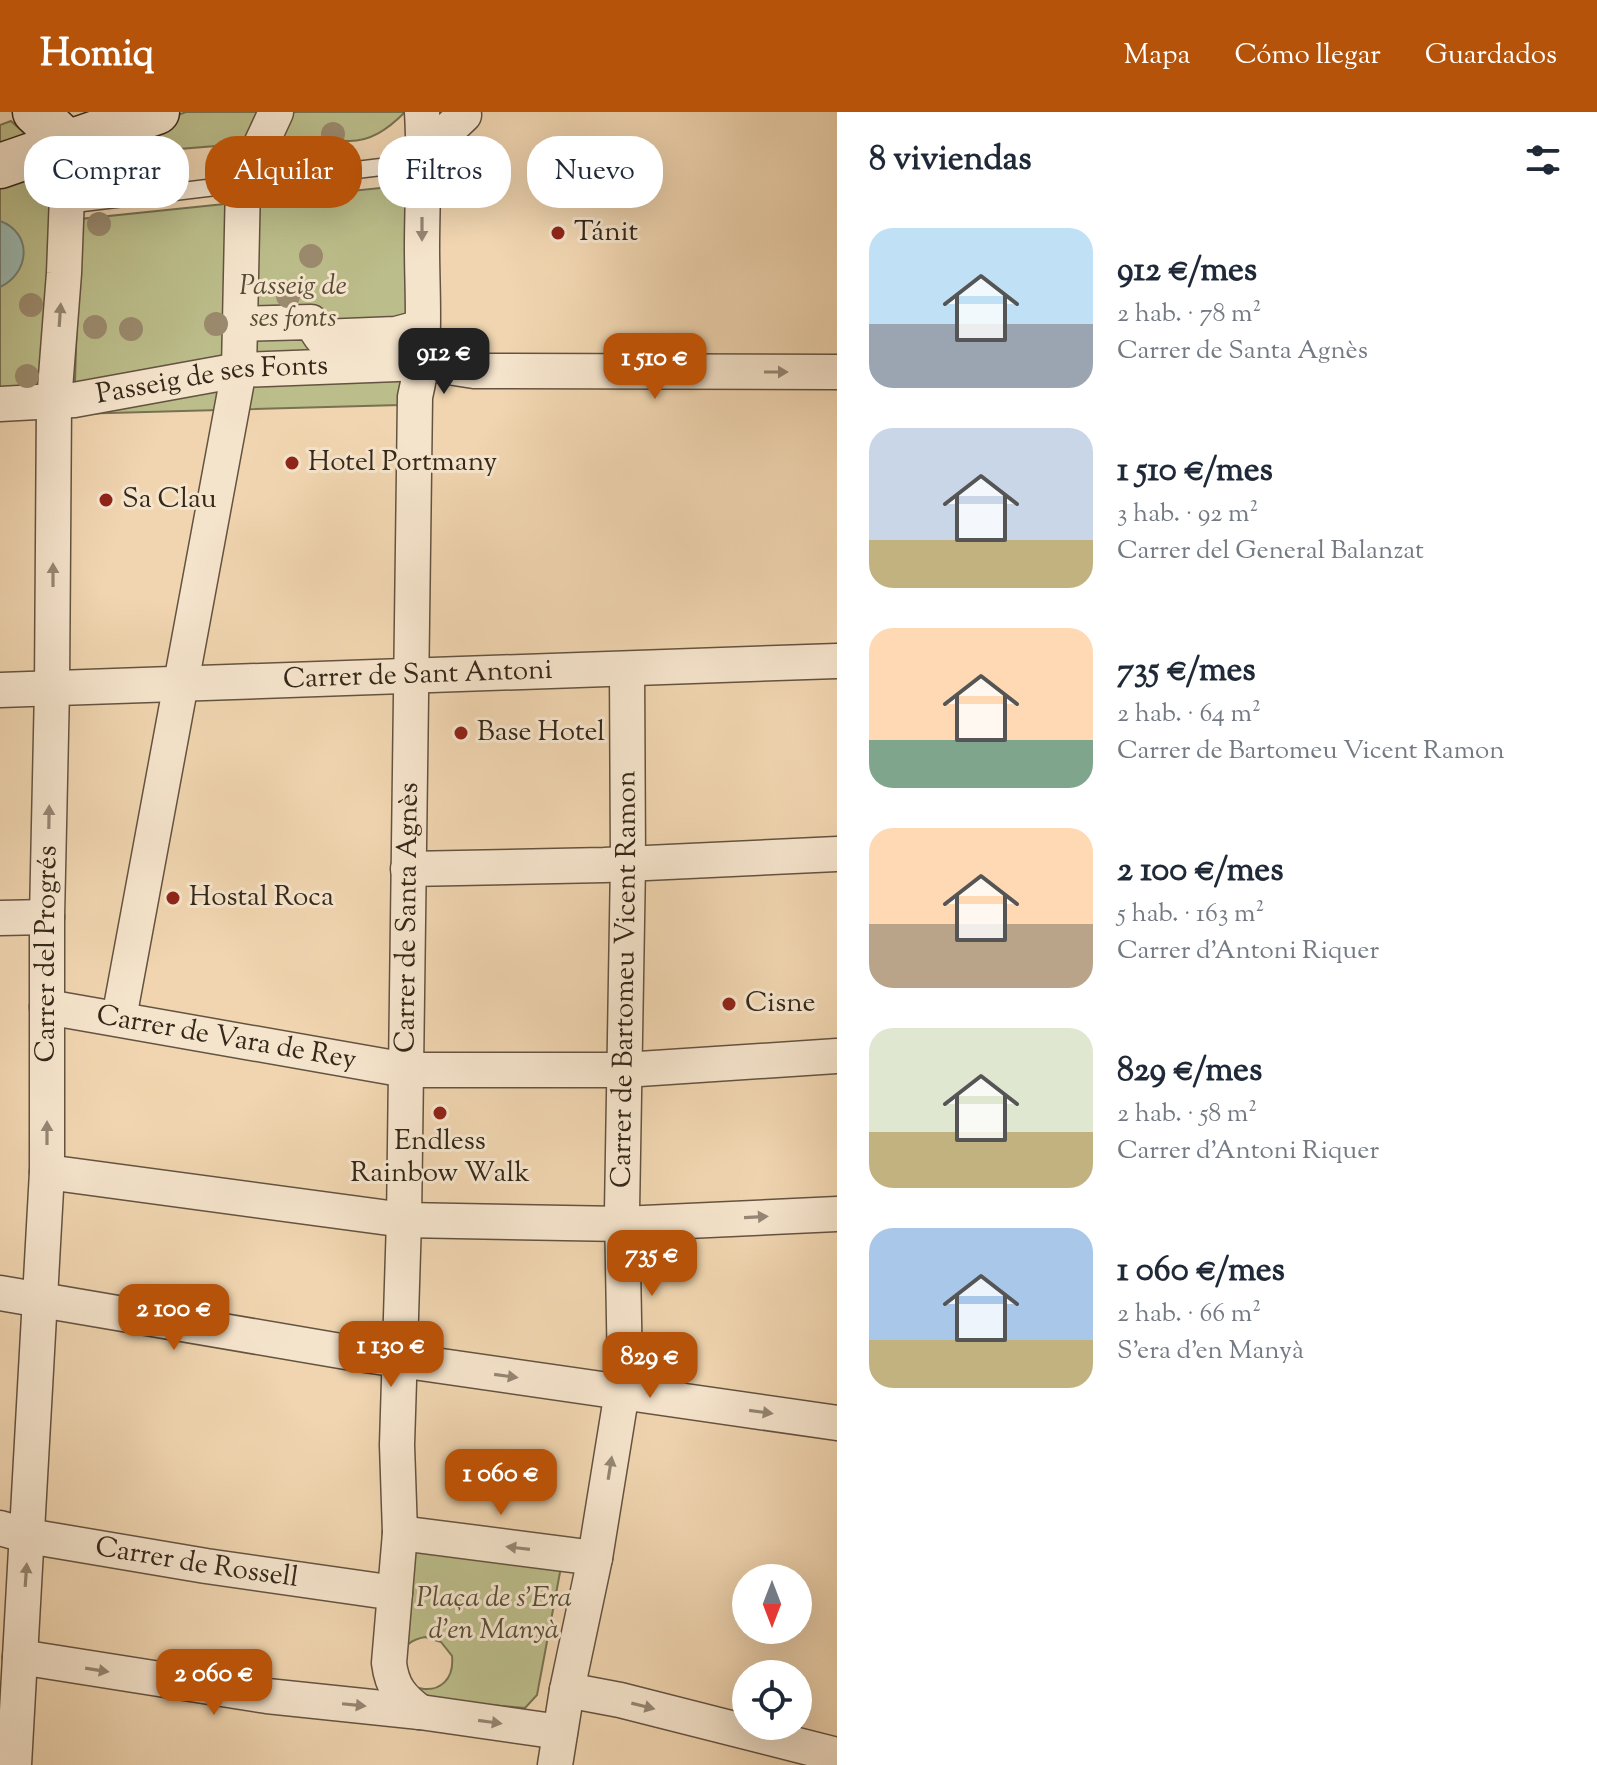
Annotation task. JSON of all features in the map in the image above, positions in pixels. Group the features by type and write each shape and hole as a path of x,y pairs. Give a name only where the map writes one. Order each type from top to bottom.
{"street":[{"path":"35,112 60,136"},
{"path":"91,136 157,112"},
{"path":"265,136 276,112"},
{"name":"Carrer de Santa Agnès","path":"422,112 424,136"},
{"path":"445,136 473,113"},
{"path":"0,166 24,158"},
{"name":"Carrer del Progrés","path":"14,1765 20,1657 14,1532 40,1300 47,1172 54,402 66,208"},
{"path":"119,1018 239,370 242,208"},
{"name":"Carrer de Santa Agnès","path":"420,1712 401,1699 391,1680 389,1663 400,1533 397,1445 404,1220 415,397 423,363 424,208"},
{"path":"240,324 311,322 321,337 396,334 422,327"},
{"name":"Passeig de ses Fonts","path":"0,404 54,402 239,370 423,363 474,371 837,372"},
{"name":"Carrer de Sant Antoni","path":"0,690 837,661"},
{"name":"Carrer de Bartomeu Vicent Ramon","path":"558,1748 595,1558 625,1373 622,1224 628,863 627,669"},
{"path":"408,869 837,854"},
{"path":"0,918 47,917"},
{"name":"Carrer de Vara de Rey","path":"47,1007 406,1070 624,1070 837,1056"},
{"path":"47,1172 404,1220 622,1224 837,1214"},
{"path":"0,1293 400,1361 837,1423"},
{"name":"Carrer de Rossell","path":"14,1532 206,1566 395,1593"},
{"path":"400,1533 595,1558"},
{"path":"20,1657 267,1696 420,1712 558,1748"},
{"path":"567,1690 620,1700 837,1755"}],"green space":[{"path":"186,112 404,113 385,129 362,139 362,136 205,136 205,147 189,148 189,136 120,136"},
{"path":"11,121 28,136 24,136 24,144 0,152 0,125"},
{"path":"24,180 24,208 53,208 42,392 0,395 0,188"},
{"name":"Passeig de ses fonts","path":"378,188 378,208 409,208 406,395 400,405 74,414 80,219 205,206 362,208 362,190"},
{"name":"Plaça de s'Era d'en Manyà","path":"411,1544 561,1567 537,1695 525,1708 422,1699 405,1684 398,1664","holes":["425,1637 441,1642 452,1656 451,1672 445,1682 435,1688 414,1686 405,1679 400,1669 404,1648"]}],"water":[{"path":"0,221 18,234 24,253 17,272 0,287"}],"place":[{"name":"Tánit","path":"558,233"},
{"name":"Hotel Portmany","path":"292,463"},
{"name":"Sa Clau","path":"106,500"},
{"name":"Base Hotel","path":"461,733"},
{"name":"Hostal Roca","path":"173,898"},
{"name":"Cisne","path":"729,1004"},
{"name":"Endless Rainbow Walk","path":"440,1113"}]}
